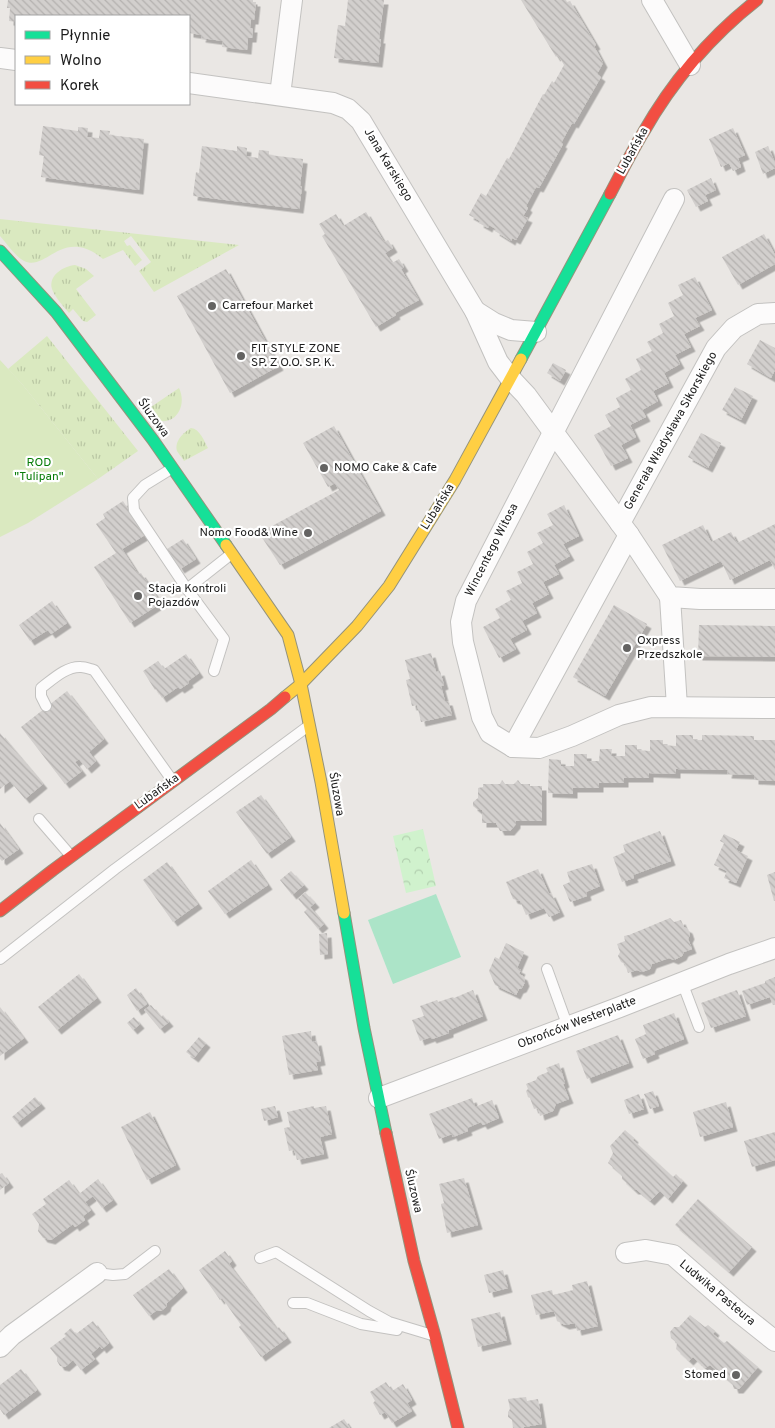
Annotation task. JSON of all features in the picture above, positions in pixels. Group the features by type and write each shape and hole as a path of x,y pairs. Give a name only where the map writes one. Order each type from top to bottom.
{"street":[{"path":"280,96 292,0"},
{"path":"652,0 690,65"},
{"name":"Lubańska","path":"0,911 270,709 301,684 352,632 389,586 455,480 643,132 690,65 734,18 757,0"},
{"path":"0,58 15,60"},
{"name":"Jana Karskiego","path":"190,83 333,103 348,110 361,121 475,311 498,362 511,379"},
{"name":"Wincentego Witosa","path":"513,747 490,733 482,717 460,622 466,601 674,199"},
{"name":"Śluzowa","path":"0,250 56,312 147,433 288,634 301,684 308,726 321,782 349,947 379,1098 414,1260 458,1428"},
{"name":"Jana Karskiego","path":"475,311 494,323 511,330 536,332"},
{"name":"Generała Władysława Sikorskiego","path":"513,747 716,348 734,328 758,314 775,313"},
{"path":"511,379 526,395 624,529 670,597 677,707"},
{"path":"670,597 775,599"},
{"path":"513,747 539,748 619,715 651,707 775,708"},
{"name":"Obrońców Westerplatte","path":"379,1098 775,948"},
{"name":"Ludwika Pasteura","path":"626,1253 646,1250 672,1255 775,1341"},
{"path":"0,1346 12,1335 97,1273"}],"lane":[{"path":"172,468 145,485 133,498 134,510 187,589 224,638 214,671"},
{"path":"187,589 231,554"},
{"path":"46,706 41,696 41,688 63,672 82,667 94,670 172,781"},
{"path":"0,959 115,869 308,726"},
{"path":"38,819 71,857"},
{"path":"547,969 568,1027"},
{"path":"682,982 699,1027"},
{"path":"97,1273 125,1274 155,1250"},
{"path":"260,1258 276,1252 389,1322 435,1336"},
{"path":"292,1303 307,1303 361,1324 435,1336"}],"green space":[{"path":"0,219 239,245 154,292 139,271 151,262 131,236 124,241 127,246 130,245 142,260 135,266 123,250 103,259 89,250 77,247 66,248 32,263 21,259 0,236"},
{"path":"75,265 86,269 94,276 76,289 96,315 87,322 83,321 73,309 69,313 52,289 52,279 58,272 66,267"},
{"path":"47,336 138,451 98,479 8,369"},
{"name":"ROD \"Tulipan\"","path":"0,360 22,384 98,479 28,523 0,537"},
{"path":"179,388 182,402 180,409 173,418 168,421 161,421 154,419 145,411"},
{"path":"191,428 199,433 208,448 184,461 176,447 178,440"},
{"path":"423,829 436,886 406,893 393,836"},
{"path":"436,894 461,957 393,984 368,920"}],"building":[{"path":"8,0 253,0 253,2 256,2 254,20 251,20 250,28 253,28 252,38 248,38 247,50 222,47 223,41 201,38 202,35 190,33 190,15 15,15 15,22 9,21 10,8 7,8"},
{"path":"348,0 384,0 378,63 334,58 338,25 345,26"},
{"path":"521,0 570,1 596,45 594,46 603,63 597,74 601,77 574,124 572,123 539,188 536,187 523,216 528,218 516,240 512,238 511,241 495,231 496,229 489,225 488,228 469,215 481,193 486,196 507,158 509,159 543,94 552,81 554,83 564,65 558,55 556,57"},
{"path":"43,126 78,131 78,127 88,128 87,137 99,138 100,130 110,131 109,135 144,139 139,190 41,177 44,156 39,155"},
{"path":"733,128 745,155 738,158 741,167 733,171 729,163 721,167 709,139"},
{"path":"202,146 237,151 237,146 247,148 246,156 258,158 259,150 269,151 269,155 303,159 299,209 193,196 196,172 199,173"},
{"path":"768,146 775,163 775,168 763,174 755,152"},
{"path":"711,178 716,190 705,195 708,201 696,207 687,190"},
{"path":"366,212 384,242 388,240 393,248 385,253 392,263 399,259 404,267 401,269 419,300 395,313 396,315 376,327 322,236 325,234 319,224 336,214 343,226"},
{"path":"764,234 775,255 775,264 738,285 722,257"},
{"path":"226,269 279,366 230,393 177,296"},
{"path":"695,277 712,310 695,318 700,326 684,334 691,347 675,355 680,364 664,373 669,383 653,391 658,401 642,410 646,417 630,425 636,437 621,445 628,458 611,466 594,435 611,426 605,415 620,407 616,398 631,390 625,379 641,370 636,359 652,351 647,342 663,333 659,324 674,316 668,303 683,295 678,285"},
{"path":"760,340 775,348 775,370 771,378 747,364"},
{"path":"553,363 566,370 560,381 547,373"},
{"path":"735,387 753,396 741,420 722,410"},
{"path":"334,426 381,511 280,565 259,533 339,490 335,483 328,487 303,443"},
{"path":"701,433 721,443 708,468 688,457"},
{"path":"123,501 145,535 122,549 138,574 141,573 161,603 130,623 94,567 116,553 96,524 105,518 103,514"},
{"path":"564,505 579,536 563,544 570,556 554,565 559,574 543,582 549,594 532,603 537,613 522,621 527,630 510,639 516,649 499,658 483,627 500,618 495,609 511,600 506,591 522,583 517,572 533,564 527,552 543,543 537,533 553,525 547,514"},
{"path":"775,524 775,570 770,560 730,580 721,561 680,581 662,545 703,525 711,542 731,532 737,543"},
{"path":"183,539 196,559 180,569 167,549"},
{"path":"52,601 67,623 51,634 48,630 30,641 19,625"},
{"path":"614,605 647,624 605,696 573,677"},
{"path":"699,625 775,626 775,657 698,656"},
{"path":"431,653 436,672 440,671 444,685 441,686 445,701 448,701 452,715 421,722 417,705 412,706 406,680 410,679 405,660"},
{"path":"186,654 199,673 188,681 189,683 180,689 178,687 162,698 143,671 158,661 164,669"},
{"path":"67,691 104,739 89,752 96,761 87,769 79,759 75,762 82,771 65,784 21,727"},
{"path":"0,733 43,784 25,799 10,781 0,789"},
{"path":"676,735 693,735 693,740 702,740 702,735 754,736 754,740 775,740 775,781 754,780 754,775 727,774 728,770 676,769 676,774 649,773 649,778 624,778 624,783 599,783 599,788 573,788 573,794 548,793 549,759 561,760 561,766 574,766 574,754 587,754 587,761 599,761 600,749 612,749 611,756 625,756 625,745 637,745 637,750 650,751 650,740 663,740 663,745 676,746"},
{"path":"502,780 505,784 514,784 518,780 521,784 542,786 542,821 516,821 516,824 510,831 500,831 496,823 482,823 482,810 478,810 473,806 473,802 478,798 478,788 483,787 483,784 500,784"},
{"path":"261,795 291,837 267,854 236,812"},
{"path":"0,823 19,849 2,861 0,859"},
{"path":"660,831 671,861 633,875 634,878 622,882 613,857 625,852 623,845"},
{"path":"724,834 740,842 736,850 748,856 736,883 724,878 727,871 714,865 724,843 720,841"},
{"path":"251,860 268,885 225,914 208,891"},
{"path":"167,862 198,904 173,922 143,880"},
{"path":"592,864 600,886 586,892 587,896 570,902 563,885 570,882 567,872"},
{"path":"538,869 549,894 551,893 560,912 549,917 544,908 526,915 520,901 513,899 506,882"},
{"path":"291,871 304,885 292,895 280,880"},
{"path":"775,872 775,901 774,901 767,875"},
{"path":"305,892 315,903 310,907 324,924 318,929 304,912 307,909 298,899"},
{"path":"670,918 674,922 681,920 684,927 688,929 690,935 688,939 692,949 684,952 682,956 674,960 669,958 652,964 650,969 642,972 637,970 628,973 625,964 621,962 618,956 620,952 617,944 625,941 624,936"},
{"path":"327,933 328,954 320,955 319,934"},
{"path":"506,943 524,952 517,968 521,970 519,974 523,976 525,982 516,995 495,985 489,971 495,957 499,959"},
{"path":"79,974 97,998 57,1030 38,1007"},
{"path":"775,977 775,1005 773,1005 770,997 747,1005 742,991 765,983 765,981"},
{"path":"136,988 147,1004 137,1011 127,995"},
{"path":"473,990 483,1016 449,1030 449,1033 420,1041 412,1020 424,1016 420,1006 437,1000 438,1002 454,998"},
{"path":"737,990 746,1016 711,1028 701,1003"},
{"path":"151,1005 161,1017 163,1015 169,1022 160,1029 144,1010"},
{"path":"0,1007 24,1038 0,1056"},
{"path":"674,1013 684,1039 654,1051 655,1054 643,1059 635,1039 646,1034 643,1025"},
{"path":"134,1017 140,1024 133,1030 127,1023"},
{"path":"311,1031 312,1042 317,1041 321,1061 316,1062 318,1070 289,1075 282,1036"},
{"path":"618,1035 629,1063 587,1079 576,1051"},
{"path":"199,1037 206,1043 194,1058 186,1052"},
{"path":"559,1063 565,1083 563,1084 569,1099 556,1104 553,1111 540,1116 538,1108 534,1109 528,1097 526,1084 548,1072 546,1068"},
{"path":"653,1091 659,1106 650,1109 644,1094"},
{"path":"639,1094 644,1109 629,1114 624,1100"},
{"path":"35,1097 41,1104 17,1123 12,1117"},
{"path":"472,1098 475,1107 492,1100 499,1118 483,1125 481,1122 467,1128 468,1131 453,1137 452,1134 439,1139 429,1114"},
{"path":"726,1102 733,1127 700,1137 693,1112"},
{"path":"275,1106 278,1117 264,1121 261,1109"},
{"path":"314,1106 314,1108 326,1106 332,1134 320,1137 324,1154 297,1160 294,1150 289,1151 284,1128 290,1127 287,1112"},
{"path":"150,1112 176,1165 147,1180 121,1127"},
{"path":"625,1130 634,1138 633,1140 673,1177 676,1174 683,1181 668,1199 660,1191 650,1201 637,1190 634,1190 622,1179 622,1175 608,1163 613,1153 610,1146"},
{"path":"775,1132 775,1160 752,1167 744,1141"},
{"path":"2,1173 9,1183 0,1190 0,1174"},
{"path":"464,1178 478,1225 447,1233 441,1204 444,1203 439,1184"},
{"path":"98,1179 113,1200 102,1208 93,1196 85,1202 91,1210 83,1216 85,1220 75,1227 73,1224 51,1240 43,1238 38,1231 39,1224 32,1214 46,1204 43,1199 69,1180 79,1194"},
{"path":"698,1199 752,1247 729,1272 675,1225"},
{"path":"225,1251 232,1261 229,1264 277,1329 279,1327 287,1338 261,1357 239,1327 241,1325 222,1298 220,1300 199,1270"},
{"path":"169,1269 183,1288 167,1303 166,1307 161,1311 157,1310 149,1316 133,1295"},
{"path":"503,1270 508,1288 489,1293 484,1275"},
{"path":"587,1281 598,1326 577,1331 575,1323 565,1325 557,1321 554,1311 536,1315 531,1295 552,1290 553,1295 573,1290 572,1285"},
{"path":"500,1312 507,1340 478,1347 471,1319"},
{"path":"690,1315 705,1327 708,1325 715,1331 713,1334 724,1343 727,1341 758,1367 739,1389 734,1389 732,1383 710,1365 705,1368 693,1357 689,1361 676,1349 677,1343 671,1338 670,1332 674,1327 679,1327"},
{"path":"93,1321 109,1343 102,1349 100,1346 91,1354 95,1359 81,1370 73,1360 65,1367 60,1366 57,1357 50,1348 66,1336 64,1334 71,1328 76,1334"},
{"path":"21,1369 37,1390 4,1415 0,1409 0,1385"},
{"path":"386,1382 392,1391 403,1384 412,1400 407,1403 412,1411 392,1423 385,1412 380,1415 373,1403 375,1401 370,1392"},
{"path":"526,1397 527,1401 538,1399 542,1424 524,1428 513,1428 512,1420 508,1417 510,1409 508,1399"},
{"path":"344,1419 350,1428 329,1428"}],"traffic: fast":[{"path":"521,359 610,194"},
{"path":"0,251 56,312 153,440 226,545"},
{"path":"344,913 364,1028 386,1133"}],"traffic: slow":[{"path":"285,697 301,684 357,626 389,586 455,480 521,359"},
{"path":"226,545 288,635 301,684 321,782 344,913"}],"traffic: jam":[{"path":"610,194 654,114 680,78 708,44 757,0"},
{"path":"0,911 285,697"},
{"path":"386,1133 414,1261 458,1428"}],"place":[{"name":"Carrefour Market","path":"212,306"},
{"name":"FIT STYLE ZONE SP. Z O.O. SP. K.","path":"241,356"},
{"name":"NOMO Cake & Cafe","path":"324,468"},
{"name":"Nomo Food& Wine","path":"308,533"},
{"name":"Stacja Kontroli Pojazdów","path":"138,596"},
{"name":"Oxpress Przedszkole","path":"627,648"},
{"name":"Stomed","path":"736,1375"}]}
